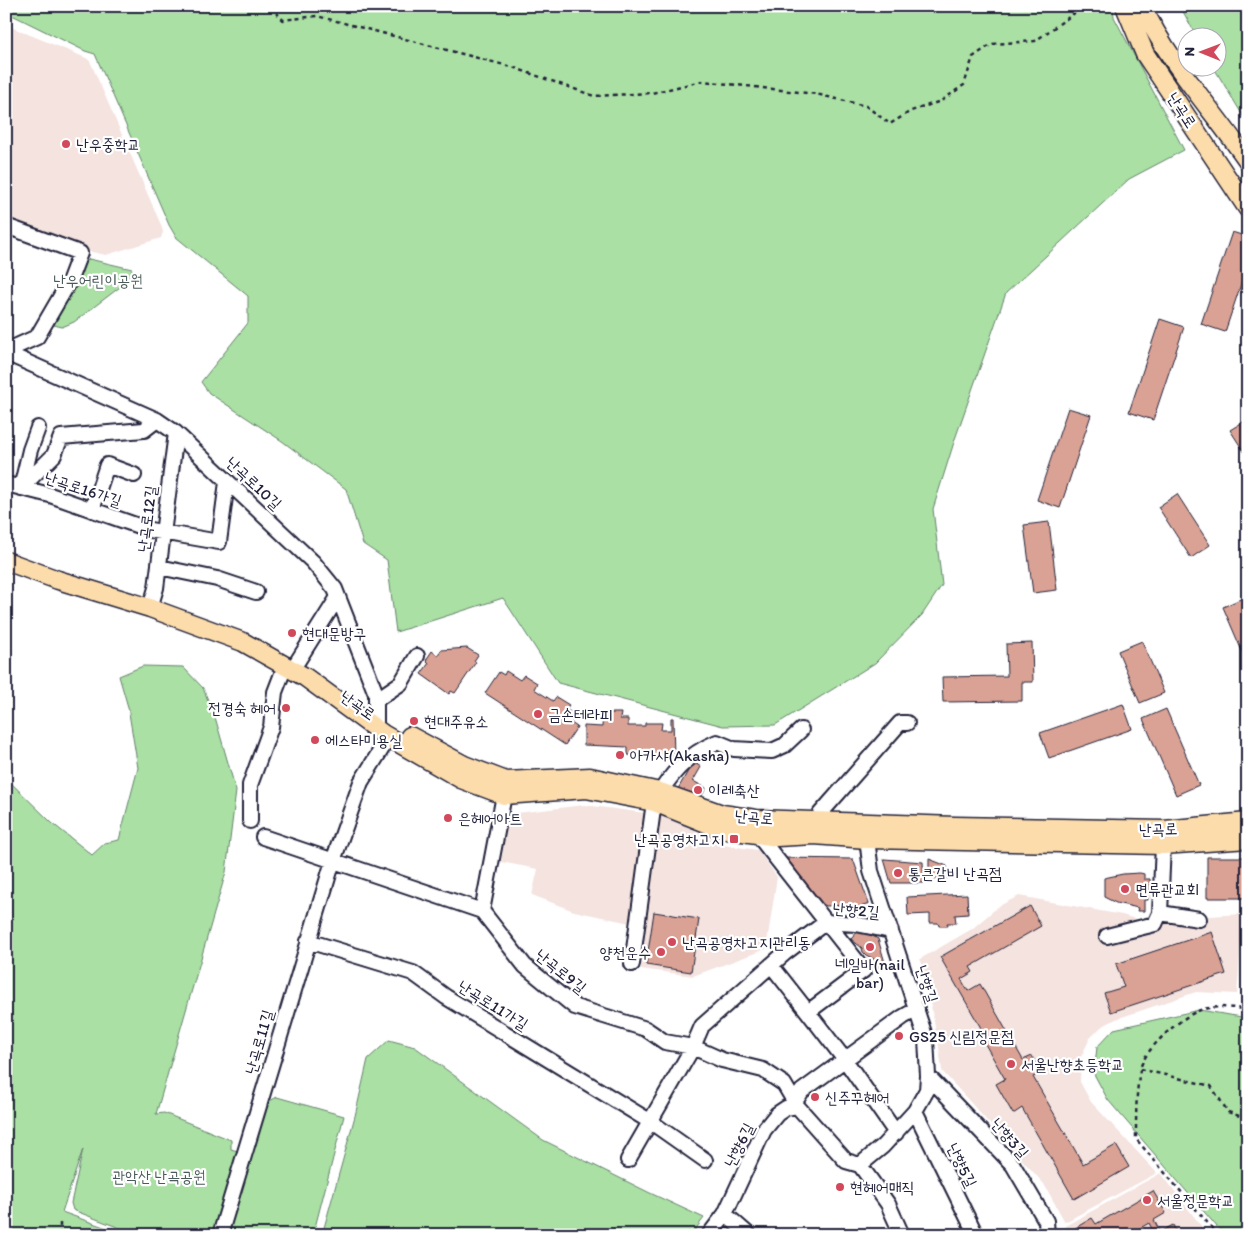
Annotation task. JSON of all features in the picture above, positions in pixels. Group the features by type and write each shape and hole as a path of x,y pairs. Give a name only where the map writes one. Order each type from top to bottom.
{"main road":[{"name":"난곡로","path":"1125,6 1145,54 1248,209"},
{"name":"난곡로","path":"1142,6 1151,26 1173,61 1248,161"},
{"name":"난곡로","path":"6,553 151,604 243,642 291,666 305,677 379,721 464,766 506,781 590,777 722,814 816,828 867,839 1163,845 1248,839"},
{"name":"난곡로","path":"6,561 58,580 151,604"},
{"name":"난곡로","path":"379,721 461,779 504,795 586,789 657,797 721,829 757,834 777,836 816,828 955,826 1164,830 1248,822"}],"street":[{"path":"6,226 80,253 70,282 37,337 6,352"},
{"name":"난곡로10길","path":"6,352 157,420 176,433 313,562 335,589 376,694 379,721"},
{"name":"난곡로16가길","path":"21,488 54,455 60,437 144,430 157,420"},
{"path":"21,488 30,450 38,428"},
{"name":"난곡로12길","path":"151,604 156,588 176,433"},
{"path":"92,510 108,465 134,474"},
{"name":"난곡로16가길","path":"6,484 50,495 137,526 219,542 227,482"},
{"path":"159,567 217,579 256,592"},
{"path":"250,821 250,785 271,727 275,692 338,597"},
{"path":"379,721 417,656"},
{"name":"난곡로11길","path":"220,1235 332,860 361,782 379,721"},
{"path":"816,828 820,814 900,723 907,723"},
{"path":"632,964 657,797 680,766 708,746 717,742 734,749 772,751 785,745 802,730"},
{"path":"263,837 482,911 504,795"},
{"path":"757,834 864,970 808,1012"},
{"name":"난향길","path":"860,1165 896,1133 915,1111 926,1090 928,1076 926,1039 871,871 867,839"},
{"path":"1107,936 1155,924 1160,913 1163,845"},
{"name":"난곡로9길","path":"482,911 525,966 575,1007 646,1030 665,1042 693,1047 722,1060 763,1070 784,1084 796,1105"},
{"path":"1160,913 1199,919"},
{"name":"난향2길","path":"693,1047 702,1026 772,965 826,922 856,924 891,931"},
{"name":"난곡로11가길","path":"308,941 413,973 446,997 651,1122 705,1160"},
{"path":"772,965 845,1060 896,1133"},
{"path":"902,1235 888,1204 860,1165 846,1161 796,1105 802,1091 903,1017 917,1009"},
{"path":"628,1160 693,1047"},
{"name":"난향3길","path":"928,1076 1013,1165 1046,1221 1047,1235"},
{"name":"난향6길","path":"709,1235 725,1214 764,1130 777,1114 786,1108 796,1105"},
{"name":"난향5길","path":"915,1111 976,1235"},
{"path":"725,1214 749,1235"}],"path":[{"path":"271,6 283,20 317,16 512,67 594,96 652,93 702,81 816,94 866,106 890,124 911,111 941,101 964,85 973,56 992,44 1035,41 1076,12 1079,6"},
{"path":"1218,1235 1168,1174 1136,1139 1137,1090 1140,1068 1153,1046 1175,1026 1199,1010 1228,1006 1248,1010"},
{"path":"1140,1068 1211,1086 1228,1112 1248,1119"},
{"path":"60,1223 60,1235"}],"shaded area":[{"name":"난우중학교","path":"6,25 90,61 161,225 163,232 161,238 106,255 87,251 6,222"},
{"path":"584,805 645,813 630,923 574,911 532,895 538,869 501,862 509,814"},
{"name":"난곡공영차고지","path":"658,812 723,845 758,850 777,877 766,949 693,976 641,969"},
{"name":"서울난향초등학교","path":"1019,896 1122,915 1146,922 1184,914 1209,916 1243,914 1237,994 1196,992 1116,1019 1101,1027 1090,1038 1081,1057 1080,1082 1091,1102 1157,1173 1065,1222 1044,1184 942,1071 939,1047 920,959 972,929 999,906"},
{"name":"서울정문학교","path":"1161,1173 1208,1235 1065,1235 1065,1226"}],"green space":[{"path":"6,6 1113,6 1114,17 1184,150 1129,179 1006,293 955,439 933,509 942,585 922,615 875,663 775,725 723,726 558,683 503,598 396,632 387,560 363,544 346,489 282,441 209,393 201,382 248,323 248,296 176,237 169,225 95,54 85,51 6,12"},
{"path":"1180,6 1248,6 1248,124 1220,78 1226,78 1226,28 1192,28"},
{"name":"난우어린이공원","path":"89,259 132,269 132,278 74,322 62,327 54,325 84,264"},
{"name":"관악산 난곡공원","path":"143,666 183,667 203,688 215,717 236,791 226,872 156,1114 164,1113 231,1140 231,1149 250,1155 254,1149 268,1102 277,1097 344,1116 313,1235 138,1235 73,1210 71,1203 83,1149 62,1212 126,1235 6,1235 6,778 52,823 92,855 105,843 119,840 138,768 128,707 119,676"},
{"path":"1199,1010 1248,1018 1248,1235 1224,1235 1108,1100 1094,1074 1097,1047 1114,1029"},
{"path":"389,1040 415,1047 543,1140 704,1218 691,1235 322,1235 355,1116 368,1059"}],"building":[{"path":"1232,232 1248,237 1248,263 1225,332 1201,324"},
{"path":"1160,319 1184,327 1153,420 1129,412"},
{"path":"1068,408 1091,415 1060,508 1037,500"},
{"path":"1248,419 1248,458 1230,430"},
{"path":"1177,494 1210,545 1191,558 1158,507"},
{"path":"1049,522 1057,590 1033,593 1024,525"},
{"path":"1245,597 1248,602 1248,665 1223,607"},
{"path":"1142,641 1164,693 1140,703 1118,651"},
{"path":"1032,643 1033,682 1022,682 1022,701 943,702 942,677 1007,676 1006,644"},
{"path":"467,648 478,655 474,661 476,662 455,693 451,691 449,694 421,674 429,663 426,660 432,651 438,656 441,650"},
{"path":"506,671 520,680 524,675 537,683 534,689 553,701 556,697 569,705 566,709 576,716 571,723 577,727 565,745 485,693 499,672 504,675"},
{"path":"1123,704 1132,729 1049,758 1040,733"},
{"path":"1166,709 1199,785 1176,795 1143,719"},
{"path":"603,713 621,713 620,719 628,719 628,726 662,723 661,730 671,730 671,718 673,718 674,757 628,755 628,747 584,745 584,726 602,727"},
{"path":"693,762 701,767 693,781 706,788 699,801 678,789"},
{"path":"1207,857 1248,857 1248,898 1207,898"},
{"path":"782,858 853,859 869,904 855,909 847,905 826,906 810,896"},
{"path":"884,859 923,862 924,883 891,883"},
{"path":"929,859 947,866 948,878 929,879"},
{"path":"1144,874 1144,879 1150,879 1150,891 1148,892 1148,900 1144,900 1144,911 1137,911 1138,908 1116,903 1104,897 1104,878"},
{"path":"967,894 968,914 955,915 956,923 947,923 948,926 930,923 930,914 908,915 907,897"},
{"path":"1030,906 1041,926 970,967 973,972 961,979 968,991 980,984 1023,1060 1032,1056 1042,1073 1033,1077 1083,1164 1116,1145 1129,1167 1074,1199 1022,1108 1013,1114 996,1084 1005,1079 977,1030 981,1028 940,957"},
{"name":"난곡공영차고지관리동","path":"654,912 699,919 691,972 646,965"},
{"path":"860,929 878,939 886,966 878,968 874,959 866,955 862,948 851,939"},
{"path":"1212,932 1226,974 1111,1012 1104,993 1124,987 1116,964"},
{"path":"1153,1191 1166,1213 1154,1220 1160,1232 1173,1225 1178,1235 1155,1235 1149,1223 1128,1235 1075,1235 1072,1230 1092,1218 1096,1224"}],"place":[{"name":"난우중학교","path":"66,144"},
{"name":"현대문방구","path":"292,633"},
{"name":"전경숙 헤어","path":"286,708"},
{"name":"금손테라피","path":"538,714"},
{"name":"현대주유소","path":"414,721"},
{"name":"에스타미용실","path":"315,740"},
{"name":"아카샤(Akasha)","path":"620,755"},
{"name":"이레축산","path":"698,790"},
{"name":"은헤어아트","path":"448,818"},
{"name":"난곡공영차고지","path":"734,839"},
{"name":"통큰갈비 난곡점","path":"898,873"},
{"name":"면류관교회","path":"1125,889"},
{"name":"난곡공영차고지관리동","path":"672,942"},
{"name":"네일바(nail bar)","path":"870,947"},
{"name":"양천운수","path":"661,952"},
{"name":"GS25 신림정문점","path":"899,1036"},
{"name":"서울난향초등학교","path":"1011,1064"},
{"name":"신주꾸헤어","path":"815,1097"},
{"name":"현헤어매직","path":"840,1187"},
{"name":"서울정문학교","path":"1147,1200"}]}
